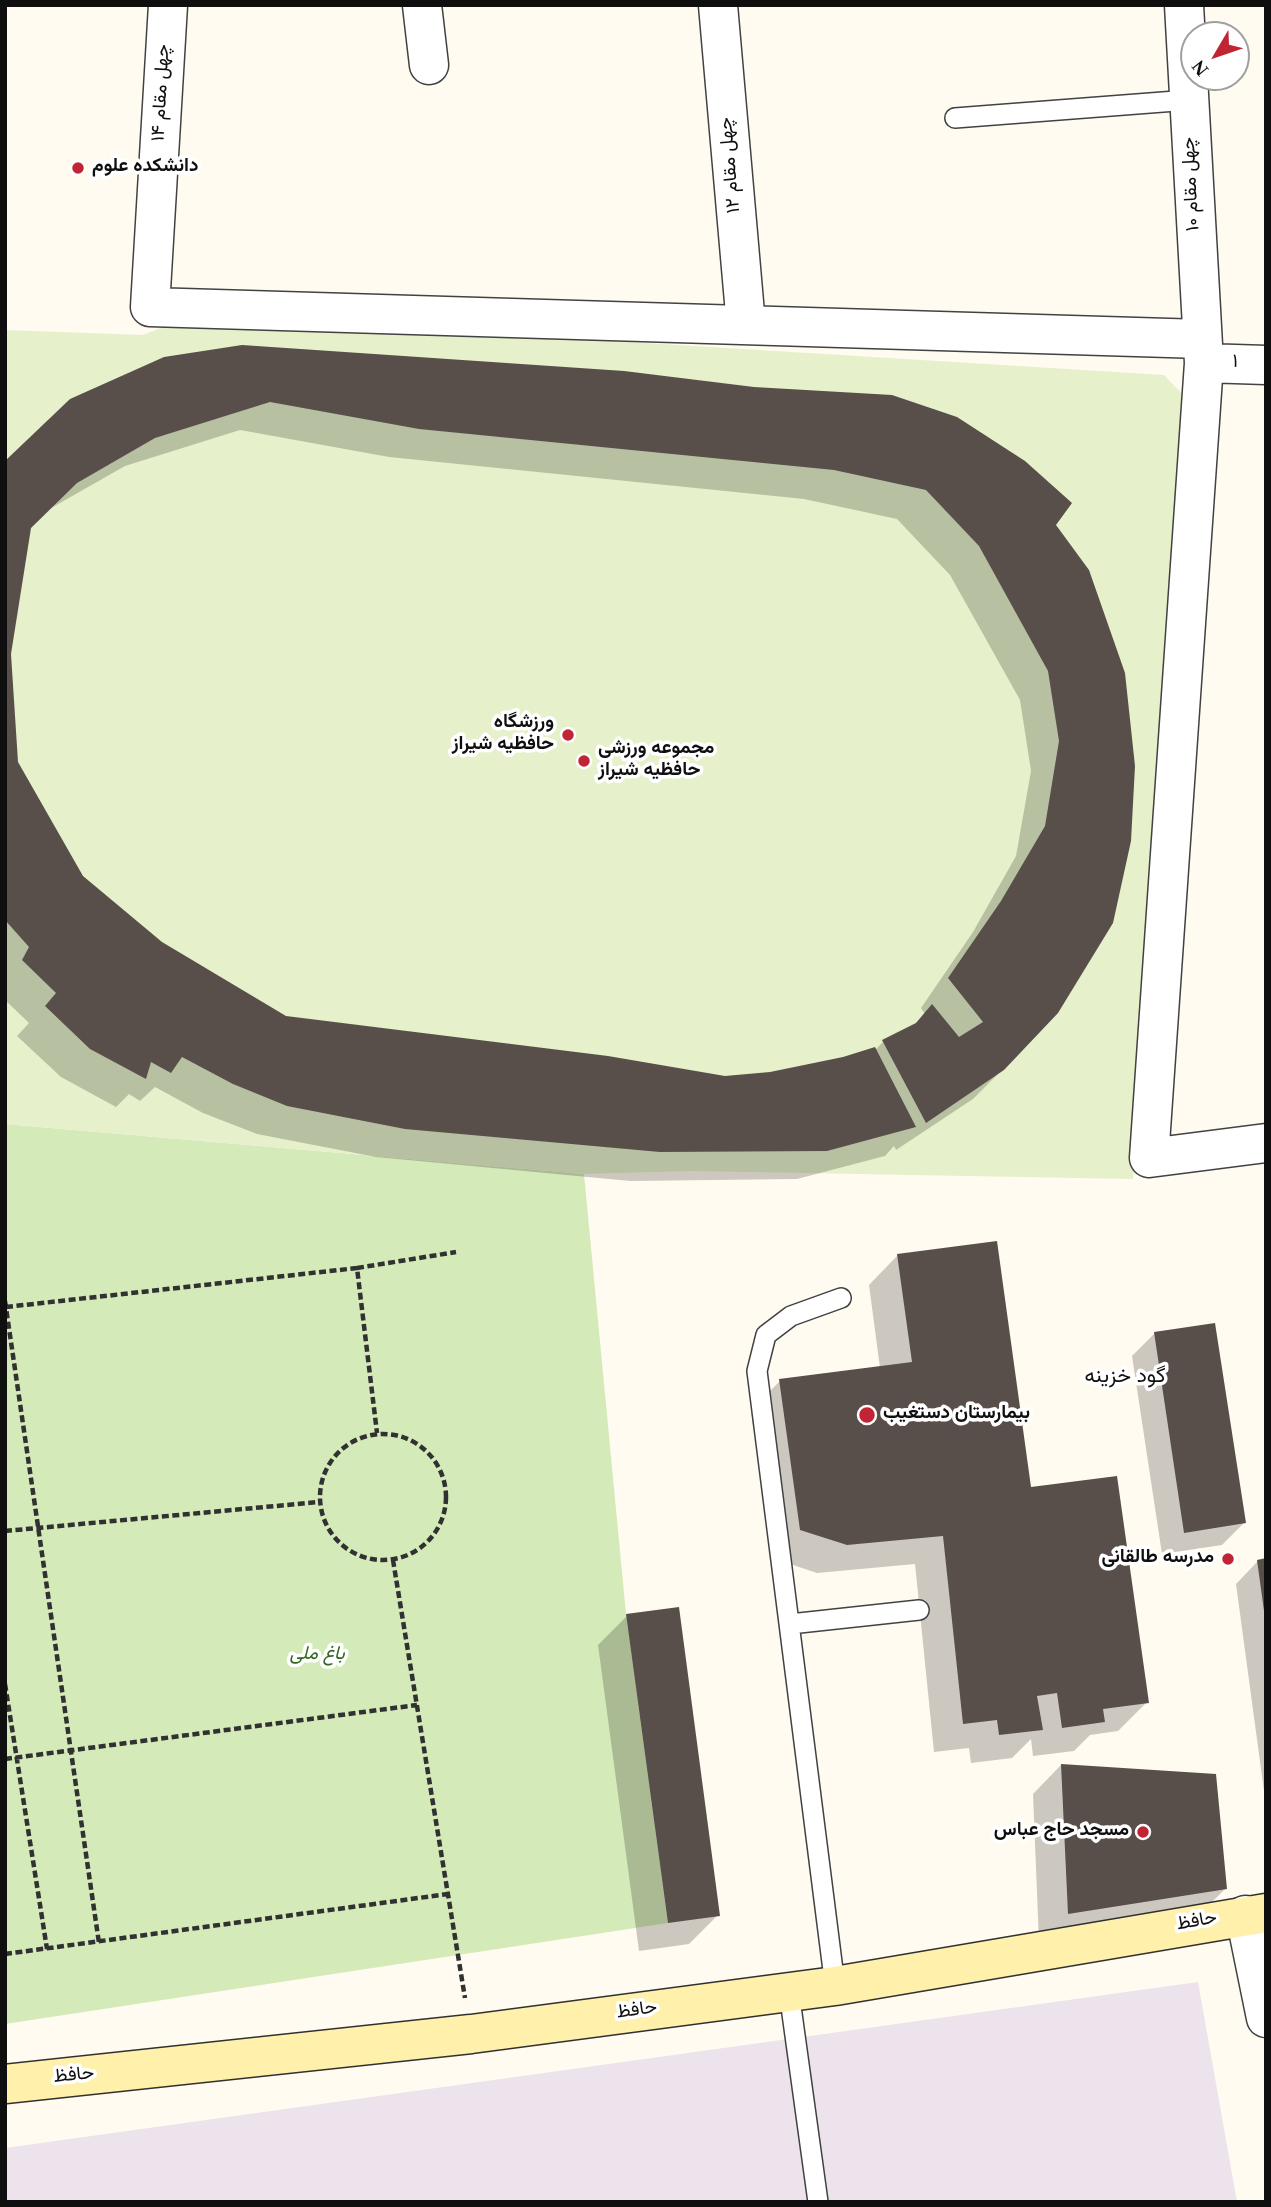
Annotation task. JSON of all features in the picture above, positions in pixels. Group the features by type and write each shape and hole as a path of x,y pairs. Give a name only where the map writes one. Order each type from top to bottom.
{"main road":[{"name":"حافظ","path":"5,2084 471,2034 835,1986 1256,1914"}],"street":[{"name":"چهل مقام ۱۴","path":"150,307 168,5"},
{"path":"422,5 429,65"},
{"name":"چهل مقام ۱۲","path":"718,5 746,325"},
{"name":"چهل مقام ۱۰","path":"1184,5 1203,351 1149,1158 1266,1143"},
{"name":"۱","path":"150,307 746,325 1203,351 1266,365"},
{"path":"1256,1914 1266,2018"}],"lane":[{"path":"955,118 1189,100"},
{"path":"835,1986 757,1371 766,1335 791,1316 841,1298"},
{"path":"790,1624 919,1611"},
{"path":"789,1992 818,2202"}],"path":[{"path":"6,1308 357,1268 456,1252"},
{"path":"357,1268 377,1433"},
{"path":"5,1301 99,1943"},
{"path":"377,1433 397,1434 422,1445 443,1474 447,1507 436,1533 419,1551 393,1560 372,1560 353,1553 327,1526 319,1503 325,1471 337,1453 357,1438 377,1433"},
{"path":"5,1531 319,1503"},
{"path":"393,1560 471,2034"},
{"path":"5,1684 47,1949"},
{"path":"5,1759 417,1705"},
{"path":"5,1726 12,1731"},
{"path":"5,1954 448,1894"}],"shaded area":[{"path":"1198,1982 1237,2202 5,2202 5,2148"}],"green space":[{"name":"مجموعه ورزشی حافظیه شیراز","path":"193,315 1164,375 1187,399 1133,1179 692,1171 584,1174 5,1124 5,330 143,335"},
{"name":"باغ ملی","path":"5,1124 584,1174 626,1614 668,1923 5,2024"}],"building":[{"path":"242,345 624,371 754,387 892,395 957,417 1025,461 1072,503 1056,525 1089,570 1125,673 1135,766 1131,841 1113,923 1058,1013 1004,1070 926,1123 882,1040 916,1023 932,1004 959,1037 983,1022 948,978 1001,901 1045,826 1059,741 1048,671 979,546 926,490 834,470 419,429 270,402 155,438 77,483 31,528 11,654 18,762 83,876 162,942 286,1016 608,1056 725,1076 770,1072 843,1057 875,1047 916,1127 827,1151 660,1152 405,1129 287,1106 233,1084 182,1057 171,1073 151,1062 146,1079 90,1049 45,1006 56,993 22,960 29,947 5,920 5,461 70,399 164,357"},
{"path":"997,1241 1031,1487 1117,1476 1149,1703 1103,1709 1105,1722 1062,1728 1057,1693 1037,1696 1043,1730 999,1735 997,1720 963,1724 943,1536 847,1545 800,1530 779,1379 912,1362 897,1254"},
{"path":"1215,1323 1246,1523 1184,1533 1154,1332"},
{"path":"1266,1558 1266,1611 1264,1611 1257,1560"},
{"path":"679,1607 720,1916 668,1923 626,1614"},
{"name":"مسجد حاج عباس","path":"1061,1764 1216,1774 1227,1889 1068,1914"}],"place":[{"name":"دانشکده علوم","path":"78,168"},
{"name":"ورزشگاه حافظیه شیراز","path":"568,735"},
{"name":"مجموعه ورزشی حافظیه شیراز","path":"584,761"},
{"name":"بیمارستان دستغیب","path":"867,1415"},
{"name":"مدرسه طالقانی","path":"1228,1559"},
{"name":"مسجد حاج عباس","path":"1143,1832"}],"district":[{"name":"گود خزینه","path":"1125,1379"}]}
